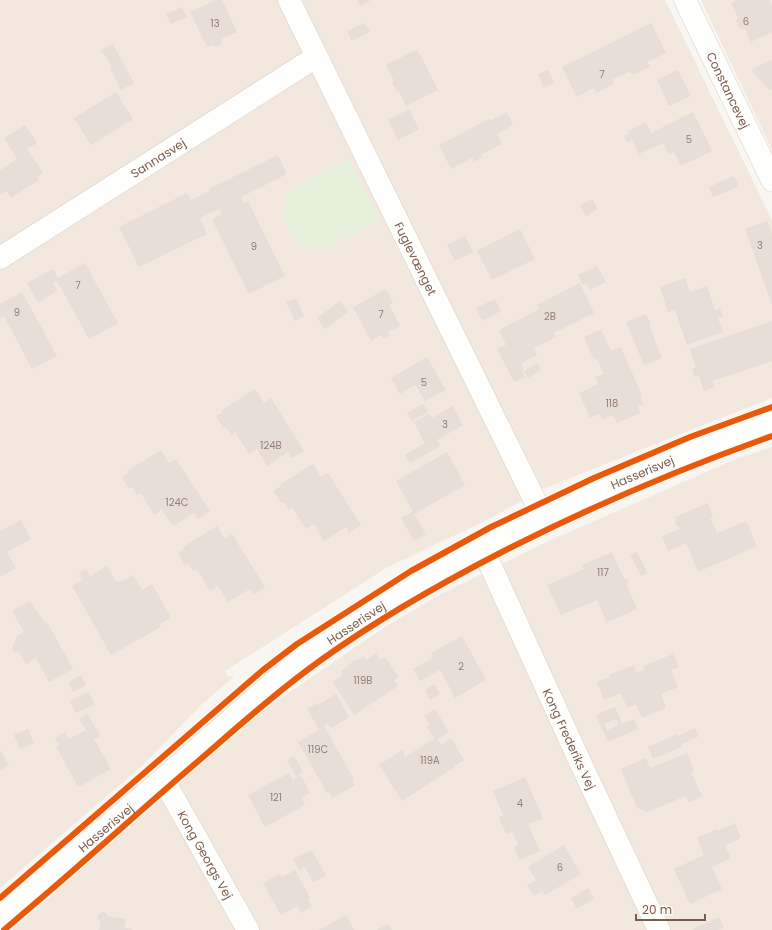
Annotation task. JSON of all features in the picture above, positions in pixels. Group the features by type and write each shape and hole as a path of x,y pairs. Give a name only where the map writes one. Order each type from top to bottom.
{"street":[{"name":"Fuglevænget","path":"289,0 543,517"},
{"name":"Constancevej","path":"684,0 772,180"},
{"name":"Sannasvej","path":"0,258 316,57"},
{"name":"Hasserisvej","path":"0,918 298,661 379,607 482,547 601,489 696,449 772,421"},
{"name":"Kong Frederiks Vej","path":"482,547 583,769 659,930"},
{"name":"Kong Georgs Vej","path":"163,779 248,930"}],"shaded area":[{"path":"0,0 665,0 772,220 772,398 541,490 491,518 386,568 225,671 228,676 234,677 202,704 143,765 0,888"},
{"path":"701,0 772,0 772,150"},
{"path":"772,447 772,930 12,930 261,712 388,625 443,593 549,541 736,459"}],"green space":[{"path":"349,159 381,220 327,248 311,248 298,242 288,231 283,215 284,198 294,186"}],"building":[{"path":"216,0 222,0 237,32 222,39 221,45 216,47 212,45 207,47 190,12"},
{"path":"357,0 371,0 360,6"},
{"path":"737,0 769,0 772,7 772,32 751,42 745,29 740,28 736,21 738,17 731,3"},
{"path":"182,7 187,17 171,24 166,14"},
{"path":"365,23 370,32 352,41 347,31"},
{"path":"651,23 666,53 647,62 650,67 633,75 630,71 612,80 614,84 596,93 594,88 577,97 562,67"},
{"path":"113,44 134,83 121,90 110,68 112,67 101,50"},
{"path":"417,49 438,90 406,106 399,91 397,92 392,82 394,81 386,65"},
{"path":"770,60 772,61 772,89 770,91 751,70"},
{"path":"548,70 554,83 544,88 538,74"},
{"path":"678,70 691,96 669,106 657,80"},
{"path":"116,92 133,119 91,145 74,118"},
{"path":"409,109 419,129 398,140 388,120"},
{"path":"507,112 513,125 497,134 502,144 481,154 482,157 474,162 472,158 451,169 439,145 489,119 490,121"},
{"path":"693,112 712,151 681,166 674,152 669,155 663,143 639,154 632,140 627,142 624,137 629,134 628,131 646,122 651,133"},
{"path":"25,125 37,143 27,149 43,173 37,177 39,180 11,198 7,191 0,195 0,170 17,159 4,138"},
{"path":"278,155 287,174 241,197 244,204 248,201 285,276 249,294 212,219 222,214 219,209 200,218 207,234 139,267 119,227 187,193 191,200 210,191 209,189"},
{"path":"734,176 739,186 713,197 709,187"},
{"path":"592,199 598,209 586,216 580,206"},
{"path":"767,221 772,234 772,305 745,229"},
{"path":"520,229 535,259 492,280 477,251"},
{"path":"465,236 473,252 455,261 447,245"},
{"path":"85,263 118,323 89,339 57,281 53,283 57,291 38,303 27,283 53,269 58,278"},
{"path":"597,266 606,282 590,290 586,283 583,285 578,275"},
{"path":"685,278 690,292 707,286 715,310 720,308 723,317 718,318 723,332 687,345 675,310 668,312 660,287"},
{"path":"580,283 594,313 554,333 556,337 534,348 537,355 521,363 524,369 522,370 525,377 514,382 497,349 506,345 499,330 539,309 537,305"},
{"path":"386,289 393,303 389,305 400,326 388,332 390,335 383,339 381,335 371,341 353,307"},
{"path":"22,292 57,356 32,369 4,316 0,318 0,304"},
{"path":"296,298 304,316 295,321 286,302"},
{"path":"495,299 501,311 482,321 476,308"},
{"path":"340,301 348,312 325,329 317,318"},
{"path":"646,314 651,324 649,325 662,358 644,365 626,322"},
{"path":"772,321 772,361 712,381 715,387 704,391 699,376 695,377 692,369 696,368 690,349"},
{"path":"601,329 611,351 621,347 642,396 640,396 643,404 638,406 640,413 617,423 613,415 602,420 600,414 590,418 579,393 598,384 595,377 604,374 597,359 594,360 584,337"},
{"path":"427,357 446,390 425,401 415,385 400,394 391,378"},
{"path":"538,363 541,370 528,378 524,371"},
{"path":"255,389 264,403 271,398 304,451 292,458 288,452 267,466 257,449 249,454 235,432 232,435 226,427 223,428 216,416 223,412 222,410"},
{"path":"423,404 428,412 412,421 407,413"},
{"path":"453,406 463,425 437,440 440,446 410,463 405,455 425,443 414,422 429,414 432,418"},
{"path":"161,450 169,463 176,459 210,511 198,519 194,513 173,526 162,510 154,515 141,493 137,495 132,487 129,489 122,477 128,473 127,471"},
{"path":"447,452 465,485 414,514 426,534 414,541 401,518 413,512 396,481"},
{"path":"313,464 321,477 328,473 361,525 349,533 346,527 324,541 314,524 306,529 292,507 289,510 284,502 281,503 273,491 280,487 279,485"},
{"path":"708,503 713,517 710,518 717,533 746,521 757,546 698,572 686,543 668,551 662,536 680,529 679,526 677,526 675,521 677,520 675,517"},
{"path":"21,520 31,539 7,552 16,568 0,577 0,531"},
{"path":"217,526 225,539 232,534 265,587 254,595 250,589 228,602 218,586 210,591 197,569 193,571 188,563 185,565 178,553 184,549 183,547"},
{"path":"612,552 624,579 627,579 629,583 626,584 637,609 607,622 597,600 561,615 547,585 584,569 582,565"},
{"path":"637,552 647,573 641,576 630,554"},
{"path":"107,566 116,582 133,575 142,590 152,584 171,618 160,624 161,627 111,655 72,586 82,580 79,573 86,569 90,576"},
{"path":"30,601 45,623 47,622 73,669 49,682 36,658 26,664 18,651 15,653 12,648 17,636 24,632 12,611"},
{"path":"462,636 486,680 455,698 440,670 420,681 413,669 433,658 431,653"},
{"path":"376,653 380,660 385,657 399,677 394,680 398,686 354,715 333,682 343,674 341,671 348,667 347,666 356,659 357,661 364,656 366,660"},
{"path":"673,654 679,667 671,670 678,687 661,694 666,708 642,718 636,704 627,708 621,693 604,700 597,682 610,677 609,675 634,665 637,673 645,669 643,666"},
{"path":"81,675 86,685 73,692 68,682"},
{"path":"434,684 440,694 430,700 425,690"},
{"path":"88,692 95,704 76,713 70,701"},
{"path":"336,694 349,717 331,728 328,724 324,726 354,779 352,780 355,785 332,798 329,792 327,793 298,742 319,730 307,709 317,703 318,705"},
{"path":"615,707 622,724 634,719 638,729 608,742 596,715","holes":["616,719 619,725 607,730 604,724"]},
{"path":"435,709 449,732 438,739 441,745 451,738 464,760 402,801 379,765 402,750 405,757 434,739 427,727 430,725 424,716"},
{"path":"88,714 100,736 94,739 111,769 78,787 56,746 59,745 55,738 65,732 69,739 86,730 79,719"},
{"path":"695,728 699,736 682,744 683,746 653,759 648,747"},
{"path":"28,729 34,743 20,749 14,735"},
{"path":"0,750 9,765 0,770"},
{"path":"687,753 694,771 691,772 702,796 689,803 686,796 647,812 637,808 621,769 646,758 650,768"},
{"path":"294,756 303,772 296,777 287,760"},
{"path":"289,773 293,780 301,775 310,793 302,797 305,805 265,827 248,795"},
{"path":"525,777 543,818 528,824 540,851 519,860 514,847 518,845 512,831 506,834 499,818 503,815 493,791"},
{"path":"735,823 741,838 725,846 731,858 712,867 722,889 690,904 674,869 704,855 697,838"},
{"path":"564,845 581,874 545,895 542,891 534,896 527,885 536,880 528,867"},
{"path":"312,850 326,876 313,882 305,867 299,870 293,859"},
{"path":"295,870 310,898 308,900 312,906 301,913 297,906 281,915 263,883 280,874 282,877"},
{"path":"588,888 594,899 577,909 571,898"},
{"path":"102,912 107,913 107,916 126,919 124,928 132,930 99,930 101,921 97,920 98,915"},
{"path":"346,915 354,930 319,930"},
{"path":"719,917 724,928 718,930 693,929"},
{"path":"388,924 392,930 377,930"}],"cycle path":[{"path":"0,898 263,670 297,644 411,571 491,527 594,478 690,437 772,407"},
{"path":"4,930 270,699 321,660 364,630 454,577 533,536 634,490 772,436"}]}
